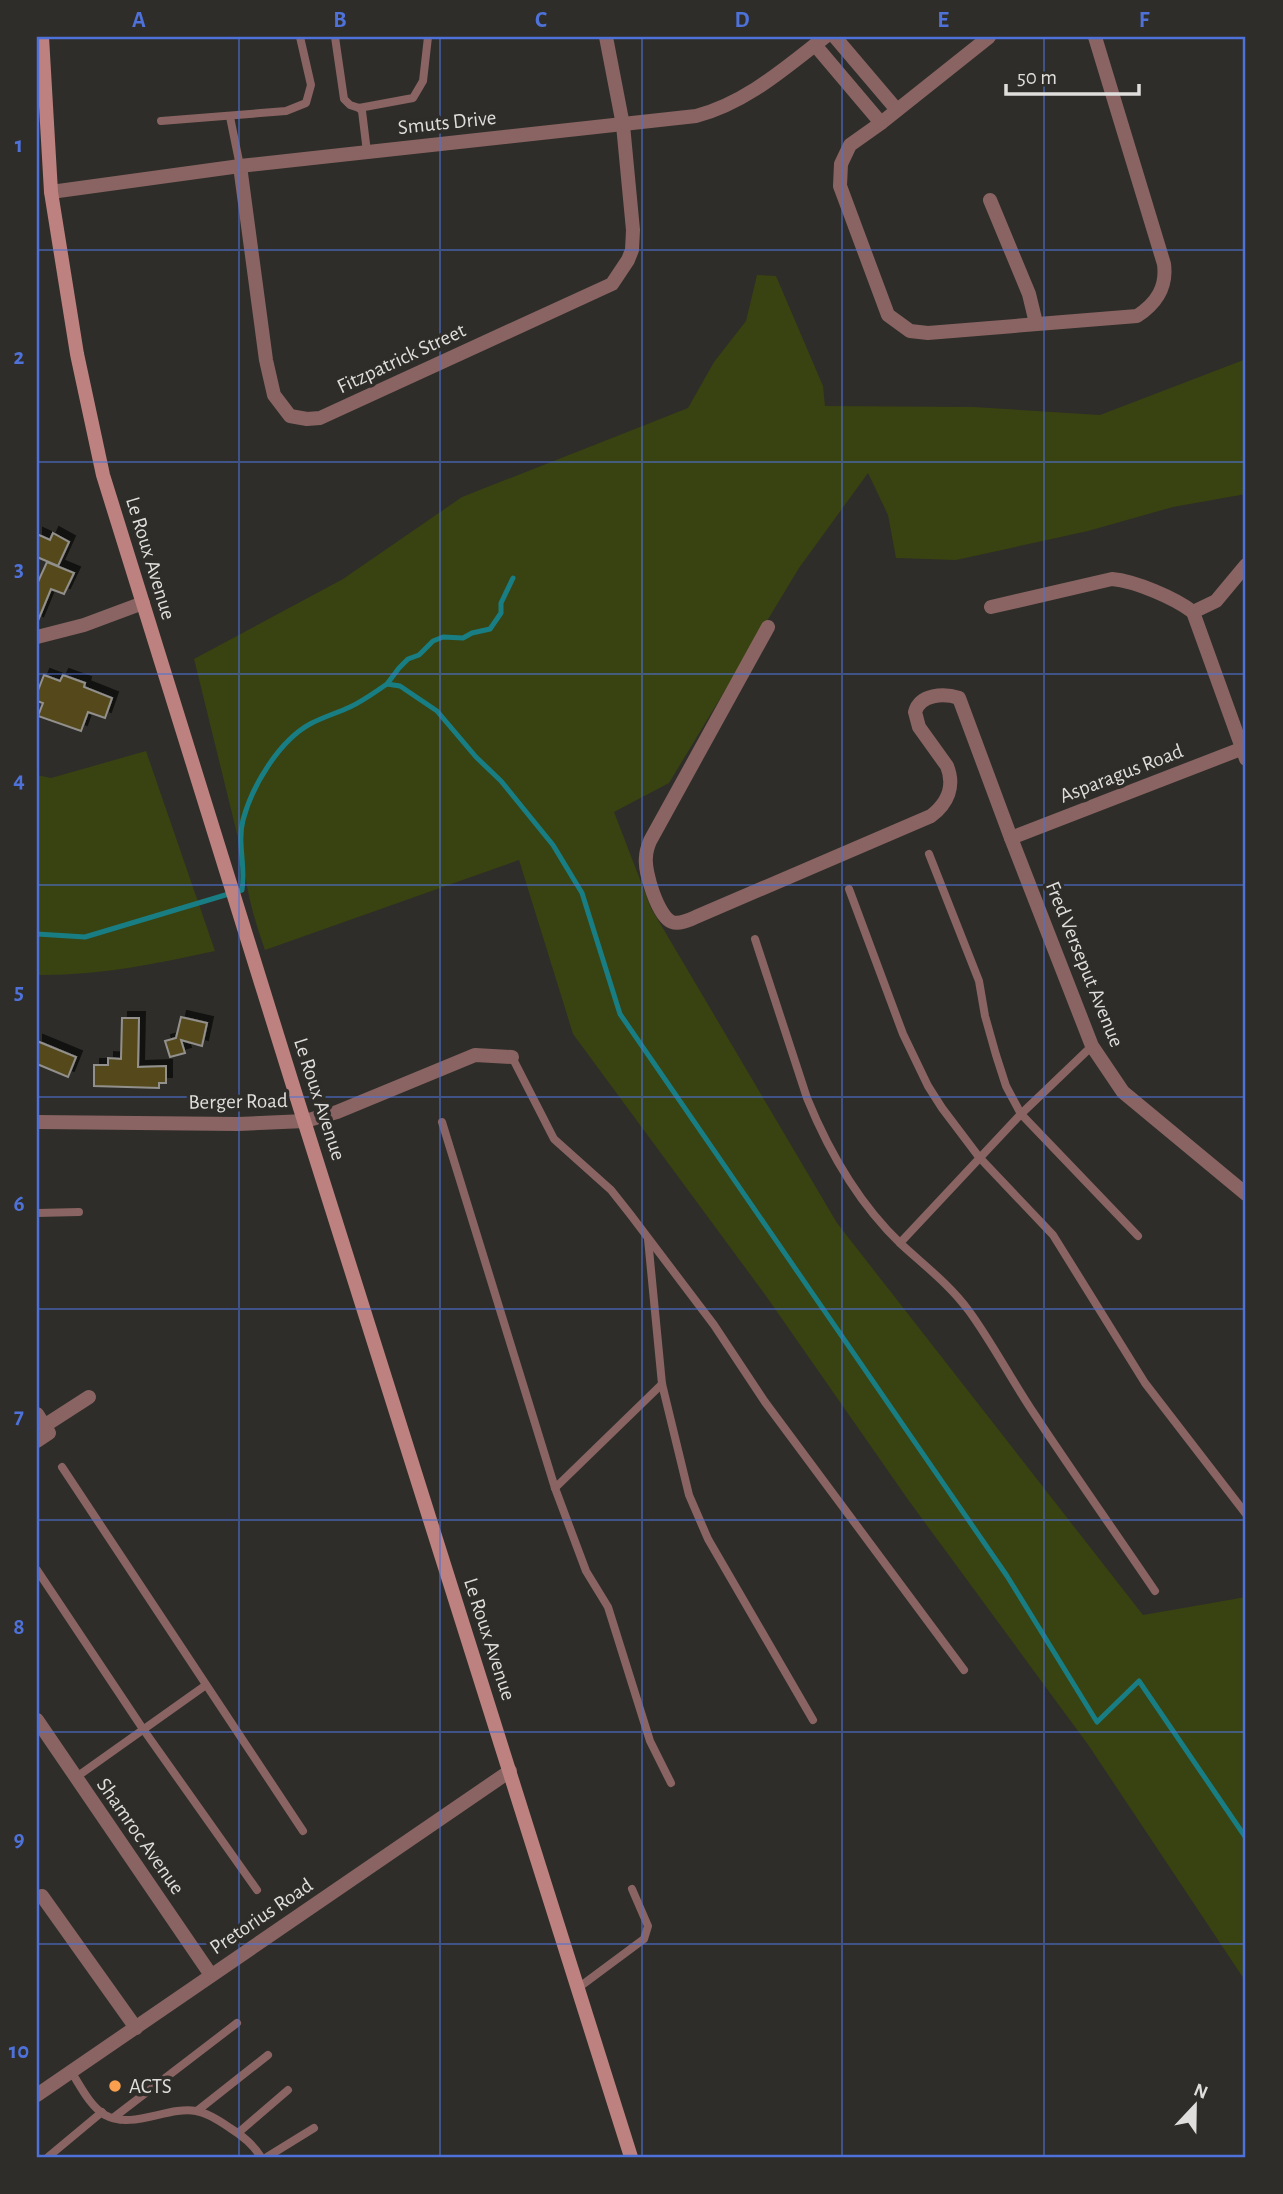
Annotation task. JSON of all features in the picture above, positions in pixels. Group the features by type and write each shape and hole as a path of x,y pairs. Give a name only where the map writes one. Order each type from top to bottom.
{"main road":[{"name":"Le Roux Avenue","path":"42,37 51,192 76,354 103,475 631,2157"}],"street":[{"name":"Fitzpatrick Street","path":"240,166 274,395 290,416 320,418 612,284 628,260 632,240 623,125 606,37"},
{"path":"835,37 897,110"},
{"path":"989,37 850,145 844,154 839,175 840,186 888,315 910,331 928,334 1137,316 1153,304 1165,285 1164,264 1095,37"},
{"name":"Smuts Drive","path":"51,192 240,166 696,116 725,107 754,91 820,41"},
{"path":"820,41 881,123"},
{"path":"990,200 1029,294 1036,323"},
{"path":"1192,612 1216,601 1246,565"},
{"path":"991,607 1112,579 1130,582 1182,605 1192,612 1245,751"},
{"path":"37,637 85,625 143,603"},
{"name":"Fred Verseput Avenue","path":"768,627 650,841 646,856 649,880 661,910 671,922 678,923 698,916 931,816 949,796 950,773 919,727 915,712 917,706 930,697 943,694 959,698 1092,1046 1123,1092 1246,1194"},
{"name":"Asparagus Road","path":"1011,838 1245,751"},
{"name":"Berger Road","path":"37,1122 238,1124 305,1121 337,1112 475,1055 512,1057"},
{"path":"42,1429 89,1396"},
{"name":"Shamroc Avenue","path":"37,1720 211,1975"},
{"name":"Pretorius Road","path":"37,2095 510,1771"},
{"path":"42,1896 136,2028"}],"lane":[{"path":"161,121 286,111 306,103 310,85 300,37"},
{"path":"335,37 344,99 350,106 359,108 413,98 423,81 428,37"},
{"path":"359,108 362,111 367,152"},
{"path":"230,117 240,166"},
{"path":"929,854 979,981 985,1016 1006,1086 1021,1114 1138,1237"},
{"path":"849,889 908,1044 928,1086 979,1157 1053,1235 1145,1383 1246,1514"},
{"path":"755,939 817,1121 853,1189 900,1243 951,1289 970,1313 1034,1413 1155,1591"},
{"path":"900,1243 979,1157 1092,1046"},
{"path":"512,1057 554,1139 611,1191 714,1325 765,1402 964,1670"},
{"path":"442,1122 555,1488 586,1571 608,1607 646,1730 671,1783"},
{"path":"37,1213 79,1212"},
{"path":"648,1239 662,1384 689,1495 698,1519 813,1720"},
{"path":"555,1488 662,1384"},
{"path":"62,1467 303,1831"},
{"path":"37,1570 143,1729 257,1890"},
{"path":"75,1777 206,1685"},
{"path":"578,1988 644,1939 648,1926 632,1889"},
{"path":"113,2118 237,2023"},
{"path":"197,2111 268,2055"},
{"path":"72,2073 91,2102 113,2118 197,2111 238,2133 253,2144 261,2157"},
{"path":"238,2133 288,2090"},
{"path":"48,2157 102,2112"},
{"path":"267,2157 314,2128"}],"green space":[{"path":"757,275 776,276 823,386 825,406 974,407 1100,415 1246,359 1246,494 1173,507 1088,531 956,560 896,558 888,515 868,473 799,568 669,783 614,812 651,908 837,1223 1143,1615 1246,1597 1246,1982 1089,1746 909,1501 766,1296 573,1034 519,860 265,950 254,916 243,858 194,659 343,579 462,497 688,408 714,362 746,321"},
{"path":"146,751 215,951 149,965 37,975 37,775 51,778"}],"building":[{"path":"53,533 69,542 58,566 37,557 37,534 50,540"},
{"path":"47,562 74,573 64,594 51,589 37,623 37,584"},
{"path":"44,675 60,681 63,675 85,683 84,687 112,698 105,718 88,712 81,731 38,716 43,703 37,701 37,693"},
{"path":"181,1017 207,1023 202,1046 181,1040 185,1053 170,1057 165,1041 176,1038"},
{"path":"122,1018 139,1018 138,1067 166,1066 166,1083 159,1083 159,1088 94,1086 94,1065 108,1065 108,1058 121,1059"},
{"path":"37,1041 76,1057 68,1077 37,1064"}],"waterway":[{"path":"387,684 408,659 419,655 433,641 443,637 463,638 490,629 501,613 501,603 513,578"},
{"path":"37,934 85,937 242,890 241,829 247,807 268,766 288,741 310,724 355,705 387,684 400,686 437,711 476,757 501,781 553,845 582,893 620,1014 1007,1576 1097,1722 1139,1681 1246,1838"}],"place":[{"name":"ACTS","path":"115,2086"}]}
